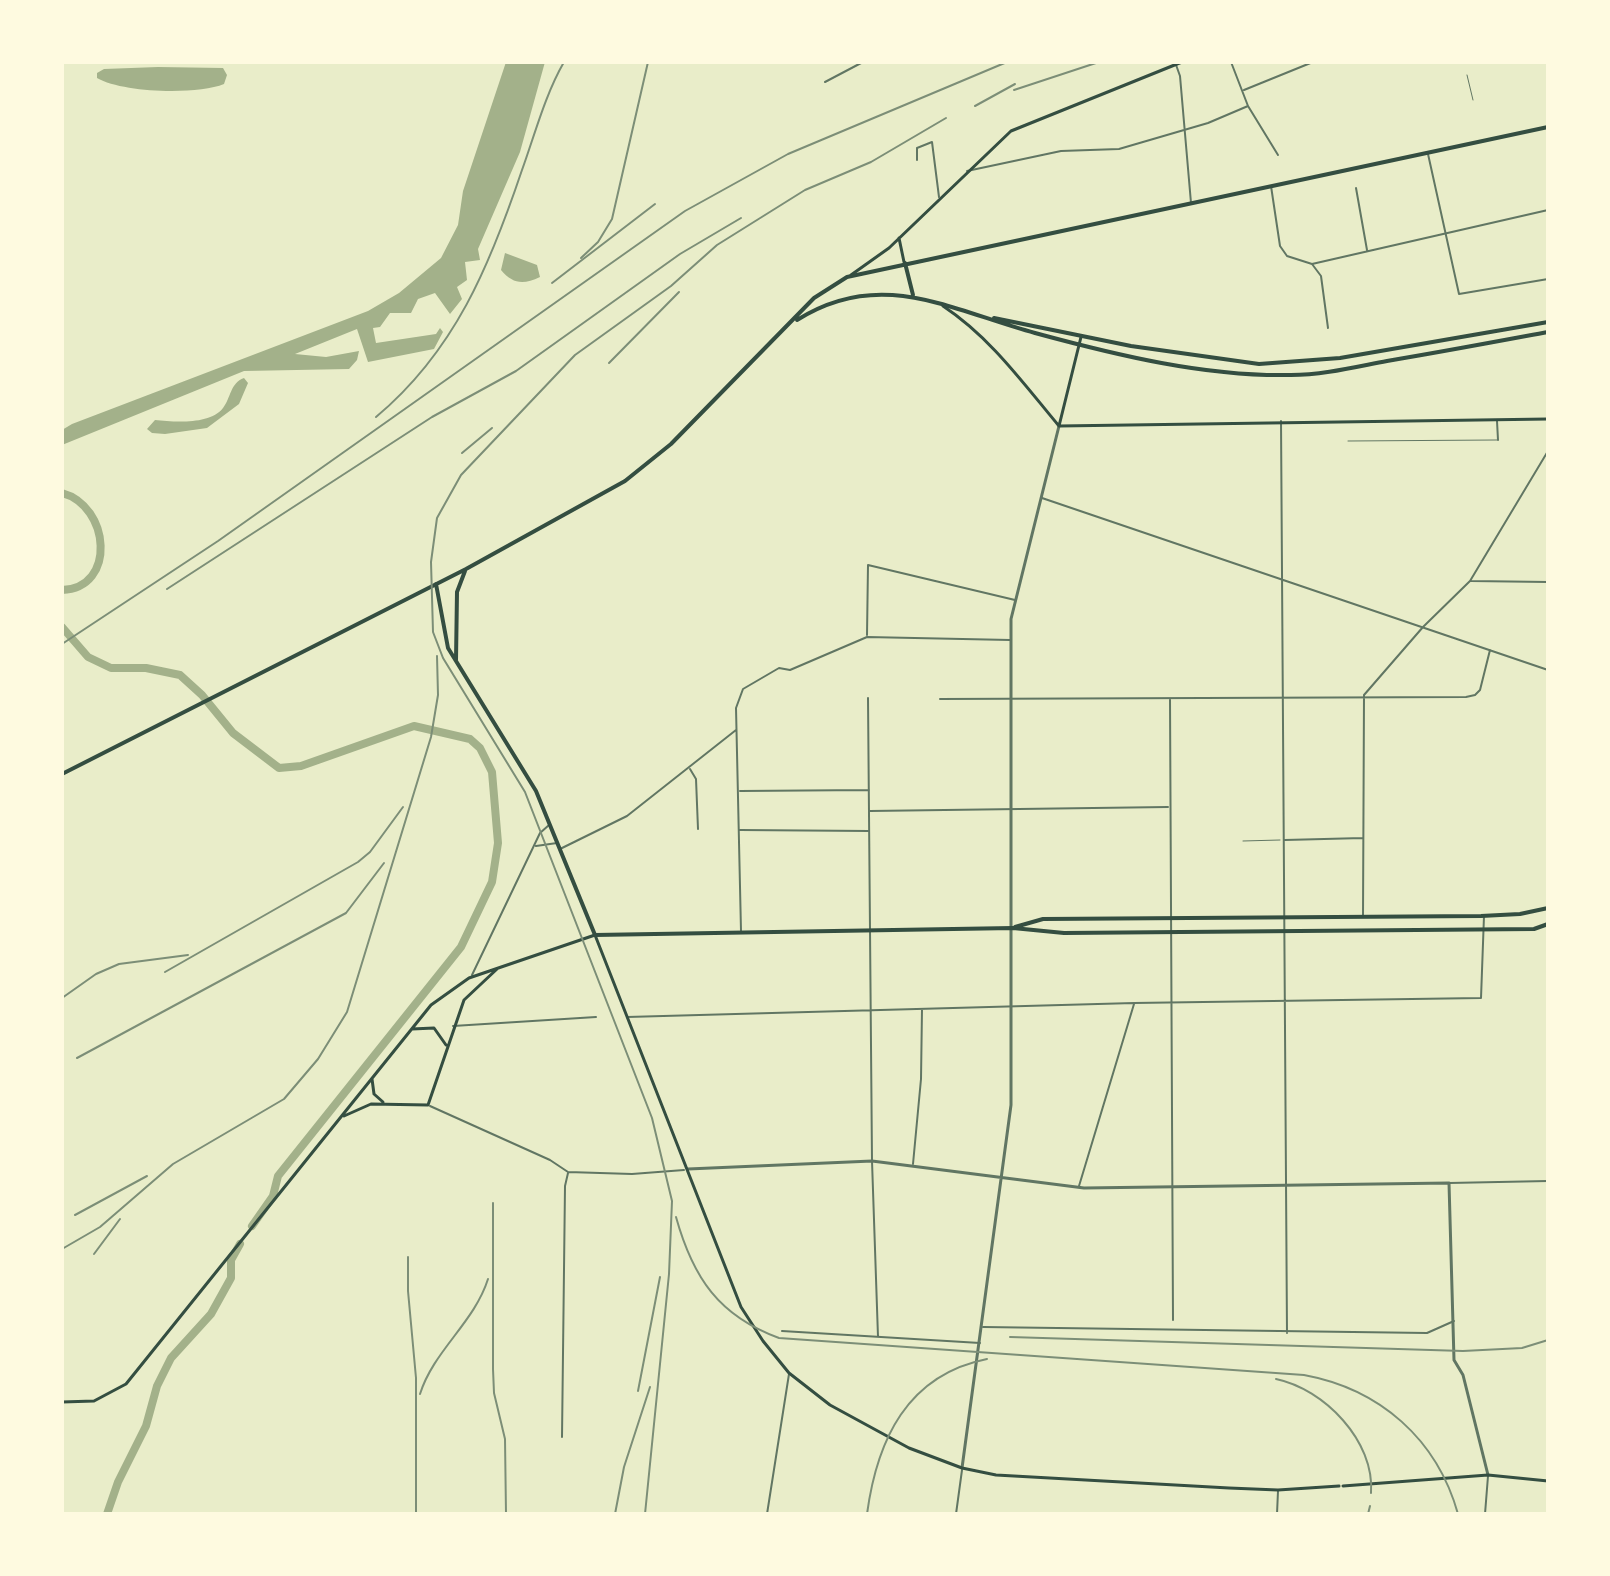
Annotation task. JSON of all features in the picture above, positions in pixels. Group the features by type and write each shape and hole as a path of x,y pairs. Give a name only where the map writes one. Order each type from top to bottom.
{"main road":[{"path":"62,774 466,569 592,501 643,468 814,298 899,238 967,171 1017,128 1182,62"},
{"path":"847,277 1548,127"},
{"path":"899,238 913,295"},
{"path":"792,323 843,299 887,293 913,295 1081,344 1212,370 1295,375 1548,332"},
{"path":"936,302 969,324 992,347 1059,426"},
{"path":"983,316 1164,352 1277,364 1340,358 1548,322"},
{"path":"1059,426 1081,336"},
{"path":"1059,426 1547,420"},
{"path":"456,662 457,592 466,569"},
{"path":"436,584 448,648 536,791 741,1307 789,1373 858,1421 939,1461 996,1475 1278,1490 1488,1475 1548,1481"},
{"path":"1013,928 1043,919 1484,916 1520,914 1548,908"},
{"path":"62,1402 94,1401 126,1384 373,1075 445,993 483,972 595,935 1013,928 1043,933 1534,929 1548,924"},
{"path":"339,1120 356,1108 388,1104 428,1105 453,1026 468,994 500,967"},
{"path":"411,1030 429,1027 439,1031 445,1040 446,1053"},
{"path":"373,1075 374,1094 388,1104"}],"street":[{"path":"825,82 863,62"},
{"path":"1231,62 1248,106 1278,155"},
{"path":"1244,90 1313,62"},
{"path":"1175,63 1180,76 1191,203"},
{"path":"967,171 999,167 1061,151 1119,149 1184,130 1248,106"},
{"path":"917,160 917,148 932,142 939,198"},
{"path":"1428,153 1459,294 1548,279"},
{"path":"1271,186 1280,246 1287,256 1312,264 1548,210"},
{"path":"1356,188 1367,251"},
{"path":"1312,264 1321,276 1328,328"},
{"path":"1497,419 1498,440"},
{"path":"1281,421 1287,1333"},
{"path":"956,1514 1011,1105 1013,809 1010,640 1015,600 1059,426"},
{"path":"1363,916 1363,698 1367,687 1470,581 1548,451"},
{"path":"1041,498 1548,670"},
{"path":"867,637 868,565 1015,600"},
{"path":"1470,581 1548,582"},
{"path":"741,932 736,705 743,689 779,668 790,670 867,637 1010,640"},
{"path":"940,699 1475,695 1480,690 1490,650"},
{"path":"868,698 872,1161 878,1337"},
{"path":"1170,699 1173,1320"},
{"path":"560,850 615,823 737,730"},
{"path":"689,768 696,779 698,829"},
{"path":"738,791 869,790"},
{"path":"869,811 1169,807"},
{"path":"469,978 479,964 540,833 550,824"},
{"path":"739,830 869,831"},
{"path":"1284,840 1364,838"},
{"path":"535,846 557,843"},
{"path":"626,1018 1134,1003 1481,998 1484,916"},
{"path":"479,964 483,972"},
{"path":"1079,1188 1134,1003"},
{"path":"913,1164 921,1079 922,1009"},
{"path":"453,1026 596,1017"},
{"path":"428,1105 550,1160 568,1172 632,1174 872,1161 1079,1188 1548,1181"},
{"path":"562,1437 565,1186 568,1172"},
{"path":"1449,1183 1454,1360 1463,1375 1488,1475 1485,1514"},
{"path":"982,1326 1427,1333 1454,1321"},
{"path":"782,1331 980,1343"},
{"path":"767,1514 789,1373"},
{"path":"1277,1514 1278,1490"}],"lane":[{"path":"1467,75 1473,100"},
{"path":"1348,441 1498,440"},
{"path":"1243,841 1284,840"}],"shaded area":[{"path":"506,62 545,62 520,152 478,249 480,260 465,262 467,280 457,287 462,299 450,314 435,293 418,299 411,313 390,313 380,327 373,328 376,343 436,334 440,328 443,332 434,349 368,362 357,329 295,354 326,357 359,351 357,360 349,369 244,371 62,445 62,430 72,424 368,311 399,293 441,258 458,225 463,191"},
{"path":"223,68 227,75 224,84 212,88 179,91 124,87 97,78 97,73 104,69"},
{"path":"505,253 537,265 540,277 523,282 510,278 501,270"},
{"path":"244,378 248,383 239,404 207,428 165,434 152,433 147,429 155,420 191,421 210,417 223,408 236,383"}],"waterway":[{"path":"62,493 78,501 90,513 98,529 101,546 99,562 92,576 80,586 62,590"},
{"path":"62,627 88,657 111,668 146,668 180,675 202,695 233,733 279,768 301,766 414,726 470,739 480,748 492,772 498,843 492,882 461,947 278,1176 273,1196 252,1226"},
{"path":"107,1514 118,1482 146,1426 157,1386 171,1358 211,1314 231,1278 231,1260 240,1244"}],"railway":[{"path":"376,417 428,364 467,304 497,239 546,101 564,62"},
{"path":"581,258 598,242 612,219 648,62"},
{"path":"62,644 218,541 685,211 788,154 1007,62"},
{"path":"1014,90 1099,62"},
{"path":"975,106 1015,84"},
{"path":"645,1514 669,1274 672,1201 652,1118 525,792 443,658 433,632 431,562 437,518 461,475 575,355 671,286 717,245 805,190 871,162 946,118"},
{"path":"552,283 655,204"},
{"path":"167,589 432,417 516,371 680,254 741,218"},
{"path":"609,363 679,292"},
{"path":"462,453 492,428"},
{"path":"62,1249 100,1227 173,1164 284,1099 318,1059 347,1012 431,737 438,695 437,656"},
{"path":"165,972 358,862 370,852 403,807"},
{"path":"77,1058 346,913 384,863"},
{"path":"62,998 96,974 119,964 188,955"},
{"path":"75,1215 147,1176"},
{"path":"493,1203 493,1247"},
{"path":"676,1217 691,1259 711,1292 740,1318 779,1338 1304,1375 1332,1382 1381,1405 1402,1422 1436,1463 1458,1514"},
{"path":"94,1254 120,1219"},
{"path":"493,1239 494,1393 505,1439 506,1514"},
{"path":"408,1257 416,1378 416,1514"},
{"path":"638,1391 660,1277"},
{"path":"420,1394 426,1378 482,1295 488,1279"},
{"path":"1010,1337 1463,1351 1522,1348 1548,1340"},
{"path":"867,1514 879,1461 901,1415 936,1380 959,1367 987,1359"},
{"path":"1276,1379 1312,1394 1343,1420 1365,1455 1371,1493"},
{"path":"615,1514 624,1467 650,1387"},
{"path":"1368,1514 1370,1506"}]}
